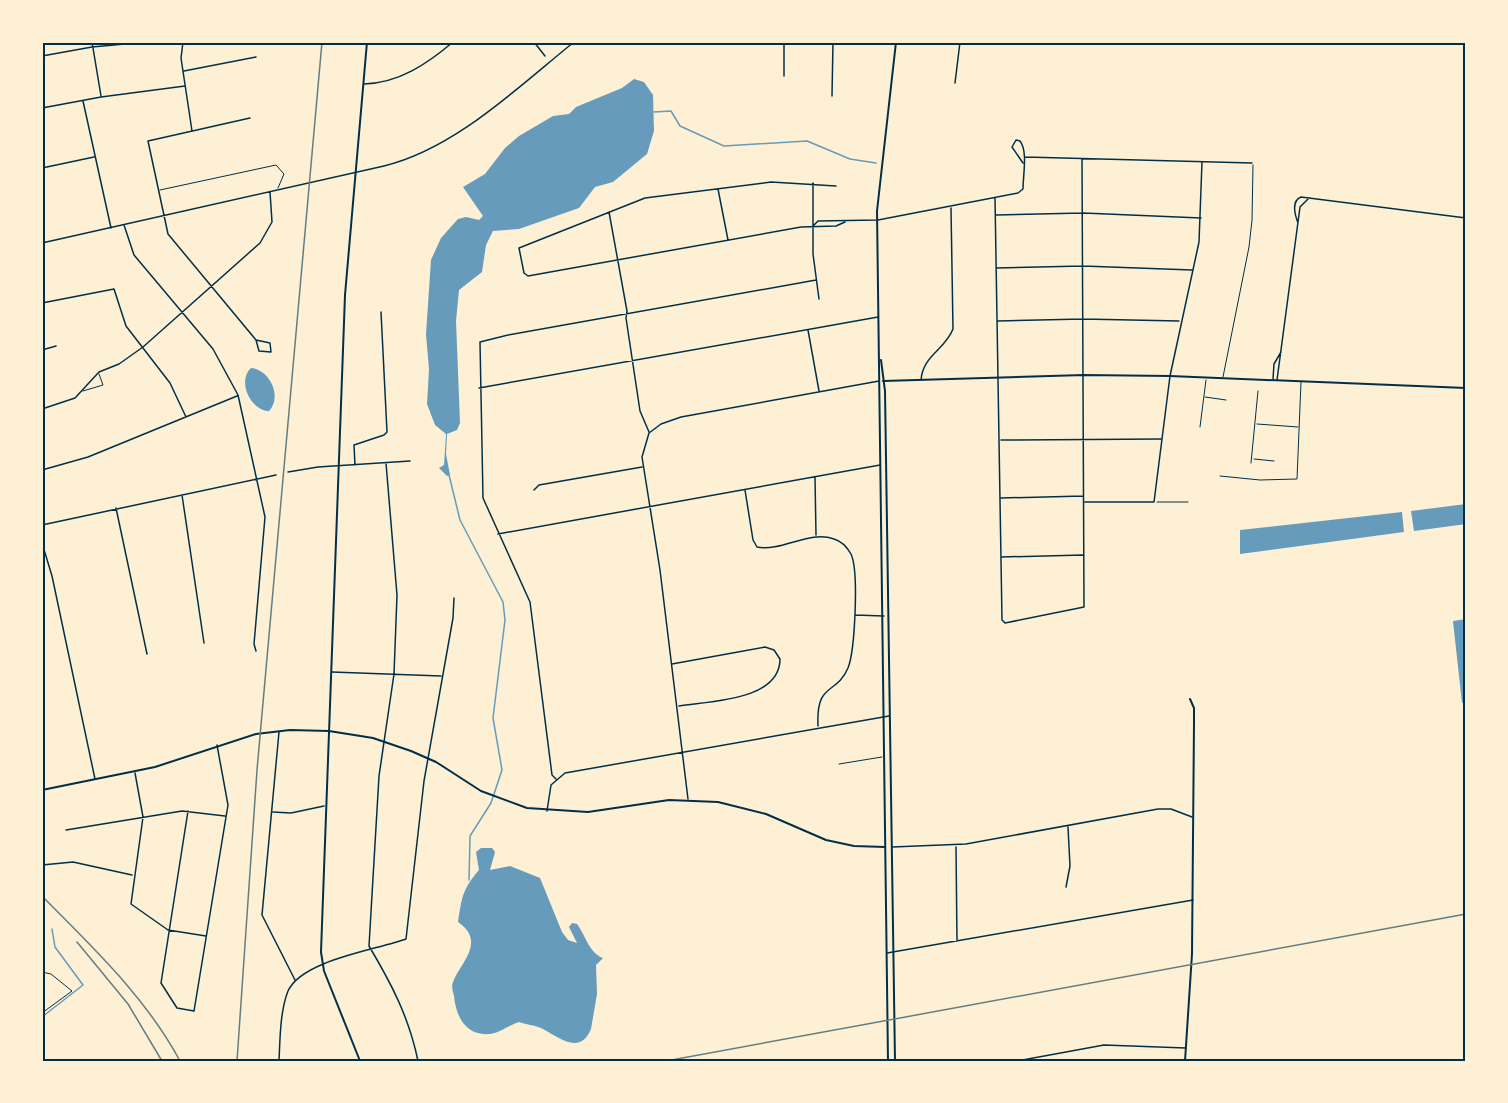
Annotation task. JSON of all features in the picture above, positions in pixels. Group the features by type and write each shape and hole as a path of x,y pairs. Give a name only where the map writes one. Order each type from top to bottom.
{"street":[{"path":"92,42 101,97"},
{"path":"42,56 93,47 147,42"},
{"path":"183,42 183,71 192,132"},
{"path":"360,1061 323,966 326,806 345,295 367,42"},
{"path":"363,84 385,82 405,75 453,42"},
{"path":"534,42 545,56"},
{"path":"42,243 396,164 440,146 574,42"},
{"path":"784,42 784,76"},
{"path":"832,96 833,42"},
{"path":"888,1061 878,220 896,42"},
{"path":"955,83 960,42"},
{"path":"183,71 256,57"},
{"path":"42,108 101,97 185,86"},
{"path":"83,100 111,228"},
{"path":"250,118 148,141 163,216 170,238 256,340 259,351 271,352 270,343 256,340"},
{"path":"812,226 819,221 878,220 1021,191 1024,157 1023,143 1016,140 1012,147 1023,163"},
{"path":"42,168 95,156"},
{"path":"1024,157 1252,163"},
{"path":"995,198 1003,622 1084,607 1082,159"},
{"path":"1084,502 1154,502 1170,376 1202,218 1202,162"},
{"path":"836,186 771,182 645,198 519,248 524,273 528,276 812,226 836,226 845,222"},
{"path":"813,183 812,226 819,299"},
{"path":"718,188 728,240"},
{"path":"42,409 69,400 81,392 99,372 123,362 143,348 260,243 268,231 273,212 270,192"},
{"path":"1298,223 1294,214 1297,199 1309,198 1466,218"},
{"path":"1277,381 1300,207 1309,198"},
{"path":"921,381 924,364 947,341 953,329 951,206"},
{"path":"609,211 627,314 640,411 649,433"},
{"path":"995,215 1083,213 1202,218"},
{"path":"124,225 134,255 220,360 238,395 266,526 254,644 256,651"},
{"path":"996,268 1083,266 1193,270"},
{"path":"556,779 552,773 532,608 525,587 488,512 481,486 479,346 481,340 816,280"},
{"path":"42,303 114,289 129,330 170,383 186,417"},
{"path":"355,465 354,445 387,432 381,312"},
{"path":"479,388 879,316"},
{"path":"997,321 1083,319 1180,321"},
{"path":"808,329 819,391"},
{"path":"42,350 56,346"},
{"path":"1272,381 1274,364 1281,351"},
{"path":"880,354 885,381 895,1061"},
{"path":"688,799 651,507 643,466 643,448 649,433 661,424 681,417 880,381 1084,375 1170,376 1466,388"},
{"path":"42,470 71,463 238,395"},
{"path":"999,440 1162,439"},
{"path":"288,472 410,461"},
{"path":"387,463 397,595 394,674 382,741 370,949 384,969 401,1003 418,1061"},
{"path":"498,534 886,465"},
{"path":"534,490 539,485 643,466"},
{"path":"42,525 276,474"},
{"path":"815,476 816,537"},
{"path":"745,489 753,540 757,547 816,537 839,541 850,553 854,568 854,615 849,663 844,675 825,692 820,701 818,727"},
{"path":"182,494 204,643"},
{"path":"1000,498 1084,496"},
{"path":"116,508 147,654"},
{"path":"42,543 54,587 95,780"},
{"path":"1001,557 1084,555"},
{"path":"279,1061 285,1004 289,990 295,981 323,966 406,939 428,758 453,618 454,598"},
{"path":"854,615 888,616"},
{"path":"671,664 765,646 774,650 780,659 777,672 760,692 677,706"},
{"path":"332,672 442,676"},
{"path":"1185,1061 1193,900 1194,708 1190,699"},
{"path":"547,811 549,792 556,779 565,773 890,716"},
{"path":"42,790 167,764 217,745 279,731 329,731 382,741 428,758 481,790 514,804 547,811 588,812 688,799 718,802 751,809 816,837 843,844 885,847 956,846 1158,809 1176,811 1194,818"},
{"path":"279,731 262,915 295,981"},
{"path":"188,811 161,983 177,1008 194,1011 226,817 227,797 217,745"},
{"path":"134,772 143,817 133,875 131,904 168,930 207,936"},
{"path":"272,812 285,813 326,806"},
{"path":"66,830 188,811 226,817"},
{"path":"1066,887 1070,866 1068,826"},
{"path":"956,846 957,943"},
{"path":"42,865 72,862 133,875"},
{"path":"886,953 957,943 1193,900"},
{"path":"1017,1061 1104,1045 1186,1048"},
{"path":"1047,1056 1047,1061"}],"lane":[{"path":"1223,379 1250,238 1253,194 1252,163"},
{"path":"158,190 276,165 284,174 279,190"},
{"path":"81,392 103,385 99,372"},
{"path":"1200,427 1206,378"},
{"path":"1220,476 1295,480 1299,477 1301,382"},
{"path":"1251,463 1258,391"},
{"path":"1204,397 1226,400"},
{"path":"1255,424 1300,427"},
{"path":"1252,459 1274,461"},
{"path":"1154,502 1188,502"},
{"path":"839,764 884,757"},
{"path":"42,972 51,974 72,991 42,1013"}],"water":[{"path":"634,79 644,82 653,95 654,131 647,154 613,182 595,187 579,208 519,229 493,231 486,245 482,272 459,290 456,321 460,423 457,430 447,434 446,454 450,475 447,476 439,468 444,465 446,434 435,425 427,404 429,369 426,334 431,260 441,238 458,219 466,217 479,220 483,216 463,187 485,174 505,148 519,136 553,116 569,114 576,107 622,88"},
{"path":"251,368 263,373 272,384 275,398 269,411 256,406 248,394 245,380"},
{"path":"1466,504 1466,524 1414,531 1411,511"},
{"path":"1402,512 1404,532 1240,554 1240,530"},
{"path":"1466,619 1466,702 1462,703 1453,621"},
{"path":"481,848 492,848 495,852 490,870 510,866 540,878 562,932 568,940 577,943 569,927 572,923 577,924 594,952 603,958 596,965 597,994 591,1029 581,1042 568,1042 540,1028 519,1022 490,1034 474,1032 463,1023 457,1011 452,984 471,945 470,937 458,922 464,894 479,870 476,852"}],"waterway":[{"path":"654,112 671,111 680,126 724,146 807,141 850,159 876,163"},
{"path":"449,475 460,520 503,602 505,620 493,718 502,770 491,803 470,836 469,880"},
{"path":"42,879 44,889"},
{"path":"42,1017 83,985 55,947 52,929"}],"railway":[{"path":"237,1061 257,770 322,42"},
{"path":"42,896 99,954 134,994 151,1015 180,1061"},
{"path":"666,1061 1466,914"},
{"path":"77,942 128,1004 162,1061"}]}
